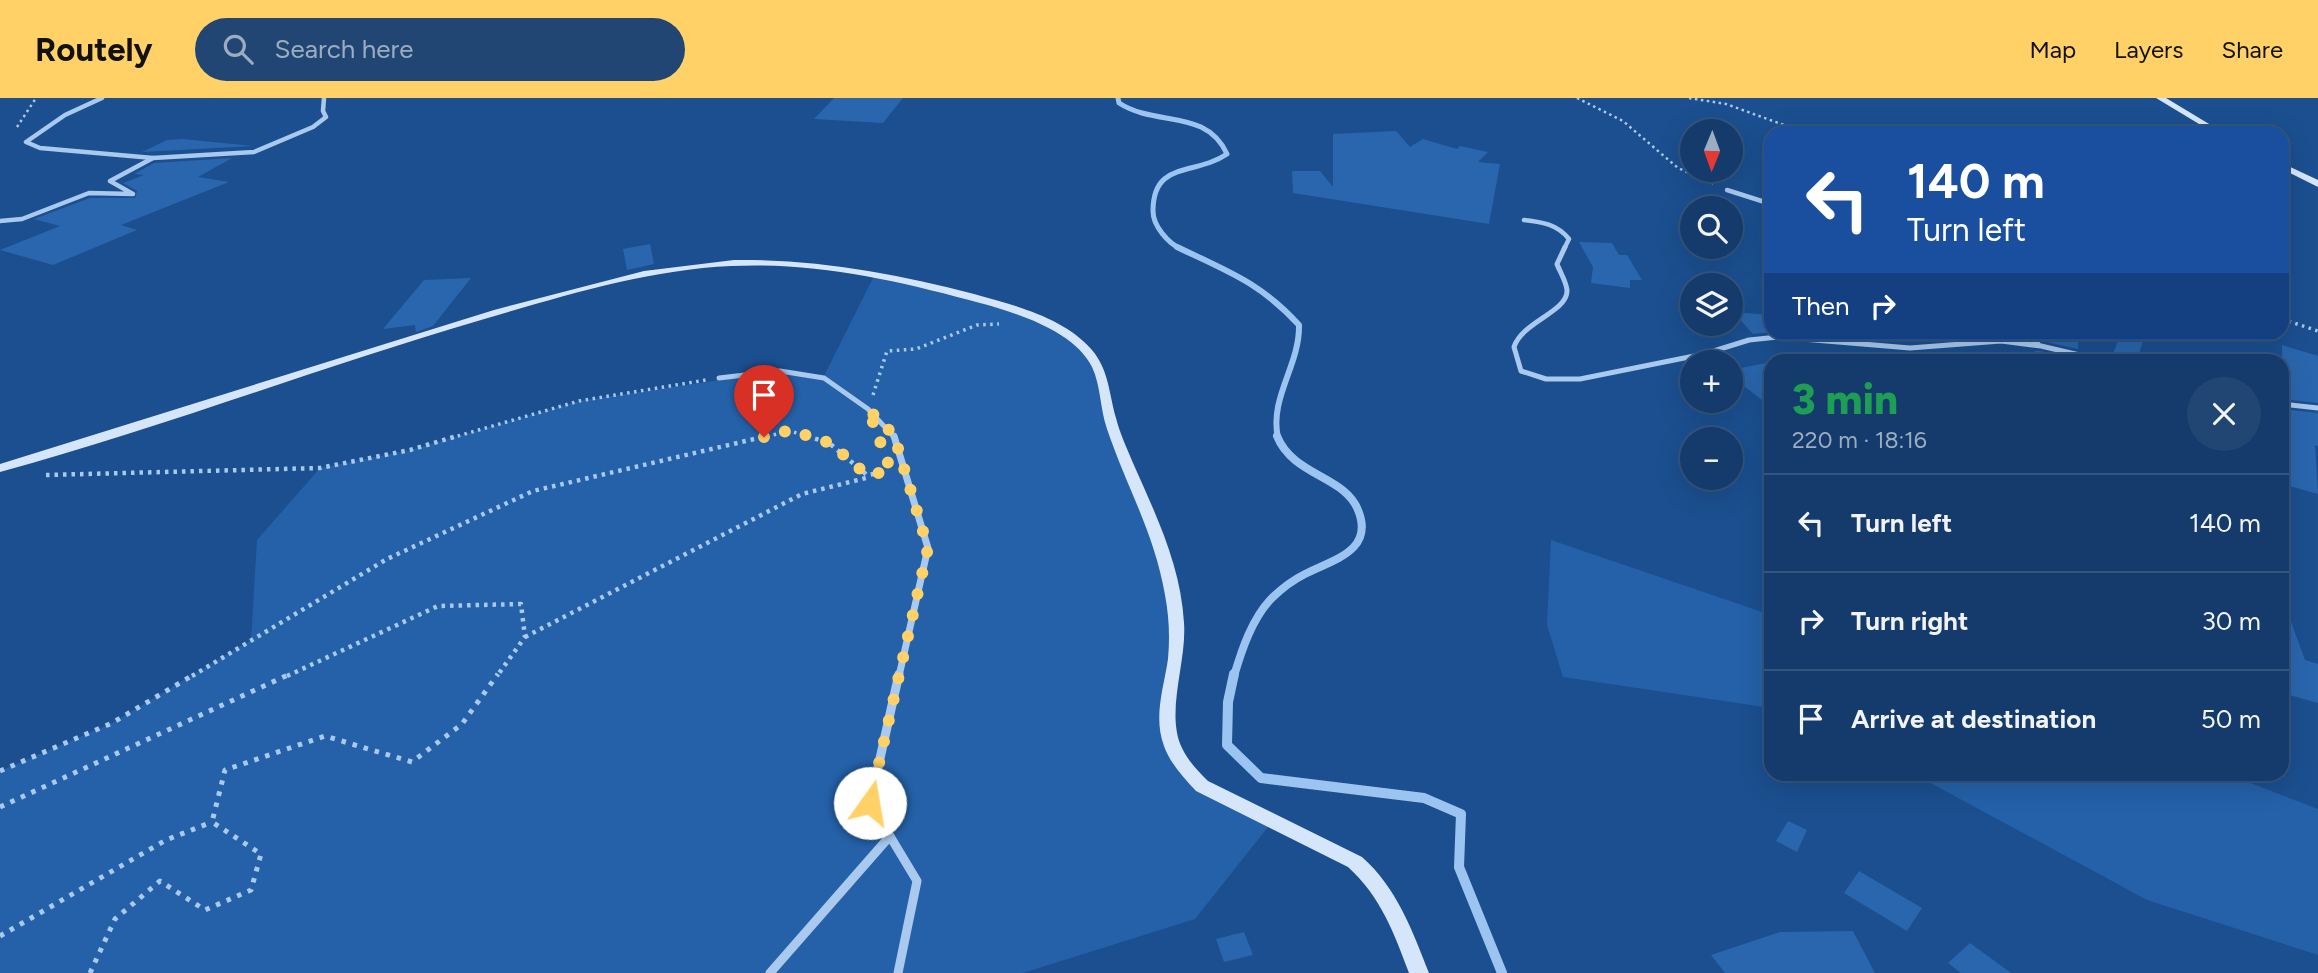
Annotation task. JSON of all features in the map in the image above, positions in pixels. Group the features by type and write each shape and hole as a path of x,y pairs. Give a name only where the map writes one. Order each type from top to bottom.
{"main road":[{"path":"2160,98 2208,126"},
{"path":"2289,170 2318,184"},
{"path":"0,468 147,424 444,327 574,291 674,268 729,263 810,264 876,272 997,305 1044,322 1072,337 1096,361 1110,421 1155,523 1169,571 1177,632 1167,710 1170,745 1181,767 1202,786 1355,862 1372,875 1398,920 1419,973"}],"street":[{"path":"102,98 65,115 26,142 40,148 153,158 254,152 313,127 326,117 323,111 324,98"},
{"path":"0,221 22,219 89,193 133,194 110,181 153,158"},
{"path":"1727,190 1764,202"},
{"path":"1524,220 1551,223 1569,239 1557,264 1567,291 1563,304 1520,333 1511,347 1513,358 1521,371 1546,380 1580,379 1623,372 1764,338"},
{"path":"1815,340 1910,348 2001,341 2075,354"},
{"path":"2032,340 2041,346"},
{"path":"719,378 780,370 824,378 868,409 894,435 928,548 870,803 918,881 898,973"},
{"path":"2289,405 2318,408"},
{"path":"770,973 890,836"}],"path":[{"path":"1577,98 1623,121 1678,168 1727,190"},
{"path":"1689,98 1726,104 1786,126"},
{"path":"2289,321 2318,331"},
{"path":"868,409 887,351 916,349 977,325 1011,326"},
{"path":"35,474 320,468 410,450 579,401 719,378"},
{"path":"0,771 112,723 387,559 533,491 790,430 830,443 867,475 891,471"},
{"path":"886,460 891,471"},
{"path":"212,822 225,770 325,736 412,762 461,724 525,636 802,494 891,471"},
{"path":"0,807 438,607 521,604 525,636"},
{"path":"0,936 166,840 212,822"},
{"path":"90,973 115,919 160,881 205,910 251,890 261,854 212,822"}],"shaded area":[{"path":"876,272 941,288 1044,322 1072,337 1095,361 1138,483 1177,632 1167,710 1181,767 1272,822 1195,919 1023,973 0,973 0,771 112,723 251,640 257,540 320,468 410,450 579,401 780,371 823,378"},
{"path":"1551,540 1764,613 1764,707 1563,677 1547,625"},
{"path":"1927,781 2245,781 2318,809 2318,955 2147,900"}],"building":[{"path":"834,98 903,98 883,123 814,119"},
{"path":"1396,131 1410,147 1423,139 1457,149 1460,146 1488,152 1478,162 1500,164 1489,224 1293,193 1292,171 1320,171 1333,187 1333,134"},
{"path":"183,139 253,146 142,152 167,140"},
{"path":"232,158 198,177 229,182 121,225 137,230 53,265 0,250 60,226 34,219 90,198 135,198 137,191 123,183 144,175 134,174 154,163"},
{"path":"1579,242 1612,243 1619,255 1627,255 1642,280 1630,280 1630,288 1591,283 1593,267"},
{"path":"650,244 654,264 627,270 623,249"},
{"path":"471,278 433,326 416,332 415,325 383,329 424,280"},
{"path":"1743,313 1764,314 1764,333 1753,334 1743,323"},
{"path":"2078,340 2078,349 2042,341"},
{"path":"2118,340 2143,340 2139,354 2113,354"},
{"path":"2282,345 2318,356 2318,403 2289,400 2289,354 2282,354"},
{"path":"2035,351 2040,351 2053,354 2034,354"},
{"path":"1764,363 1764,402 1743,385 1743,368"},
{"path":"2289,410 2318,413 2318,446 2315,445 2318,494 2289,486"},
{"path":"2289,616 2305,660 2318,664 2318,703 2289,695"},
{"path":"1788,821 1807,830 1797,852 1776,841"},
{"path":"1859,871 1922,908 1907,931 1844,893"},
{"path":"1853,931 1875,973 1725,973 1711,955 1780,932"},
{"path":"1244,932 1253,955 1224,962 1216,939"},
{"path":"1970,943 2011,973 1961,973 1948,963"}],"waterway":[{"path":"1118,98 1119,103 1133,110 1179,120 1206,130 1218,140 1227,154 1215,161 1168,176 1160,184 1155,195 1154,217 1162,233 1180,248"},
{"path":"1180,248 1257,288 1299,325 1295,354 1278,409 1278,438"},
{"path":"1234,676 1253,625 1271,599 1296,579 1348,552 1356,545 1361,535 1362,524 1351,499 1331,482 1295,460 1278,438"},
{"path":"1234,674 1228,702 1227,745 1261,778 1424,798 1461,814 1459,867 1502,973"}],"route":[{"path":"764,437 790,430 830,443 867,475 891,471 868,409 894,435 928,548 870,803"}]}
